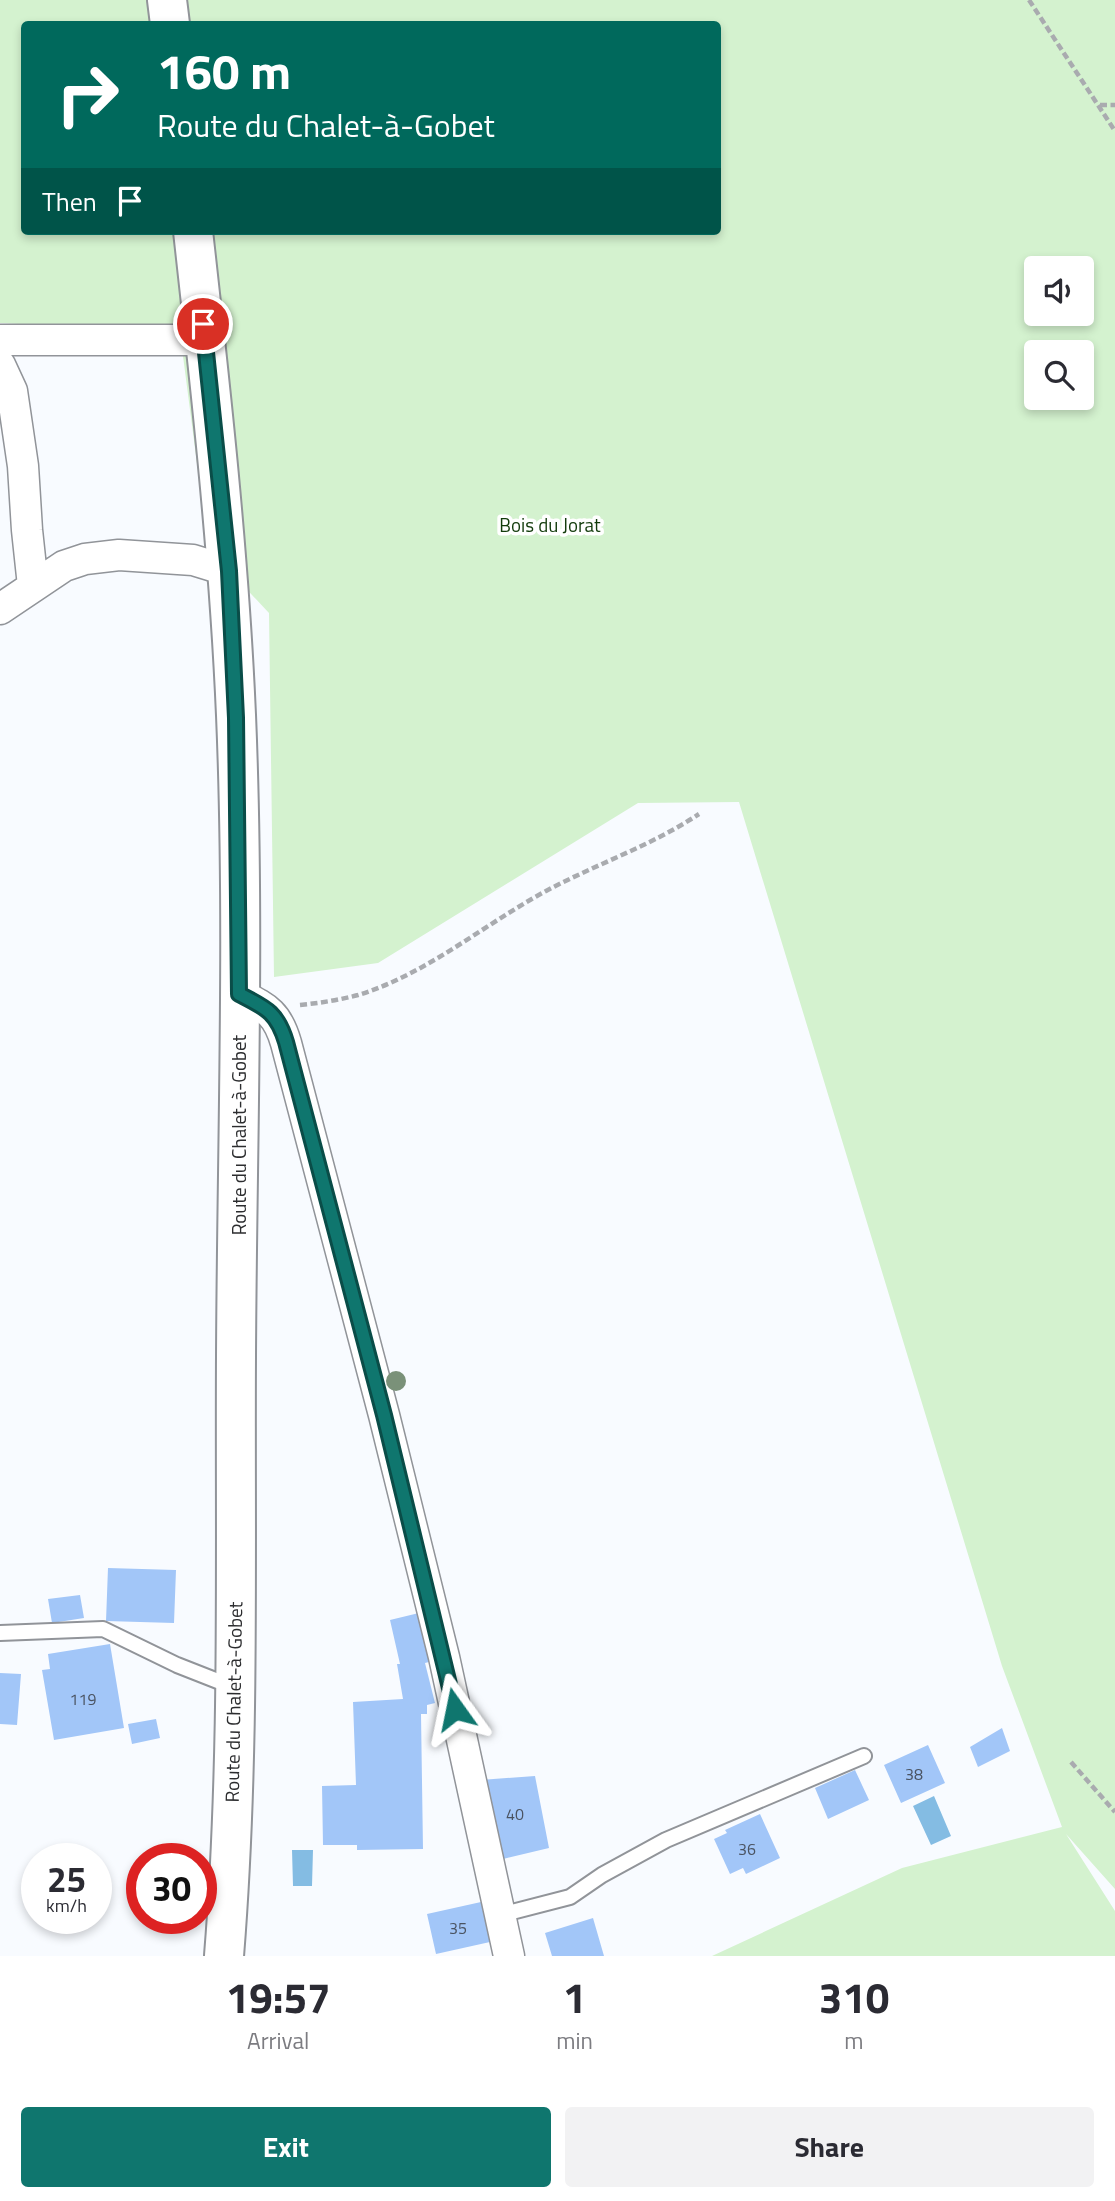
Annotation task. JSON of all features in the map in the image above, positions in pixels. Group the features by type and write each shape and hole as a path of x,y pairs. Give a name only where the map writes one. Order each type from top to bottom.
{"main road":[{"path":"167,0 170,21"},
{"name":"Route du Chalet-à-Gobet","path":"193,235 229,571 253,1001 229,1893 224,1956"}],"street":[{"path":"0,340 205,340"},
{"path":"0,365 12,391 23,466 33,586"},
{"path":"0,609 64,566 85,559 119,555 193,560 229,571"},
{"path":"253,1001 281,1026 286,1042 384,1415 444,1657 509,1956"}],"lane":[{"path":"0,1633 103,1629 177,1665 235,1688"},
{"path":"500,1915 570,1897 602,1875 666,1840 864,1756"}],"path":[{"path":"1029,0 1115,131"},
{"path":"1100,105 1115,105"},
{"path":"253,1001 328,1002 360,994 392,981 432,961 544,893 674,830 699,814"},
{"path":"1071,1762 1115,1812"}],"green space":[{"name":"Bois du Jorat","path":"0,0 1115,0 1115,1889 1066,1834 1115,1911 1115,1956 712,1956 902,1868 1062,1827 1002,1666 739,802 638,803 378,963 274,977 269,613 208,548 180,333 0,323"}],"water":[{"path":"934,1796 951,1836 931,1845 913,1806"},
{"path":"292,1850 313,1850 312,1886 293,1886"}],"building":[{"path":"108,1568 176,1570 174,1623 106,1621"},
{"path":"80,1595 84,1618 52,1623 48,1599"},
{"path":"423,1612 433,1661 425,1663 435,1703 427,1705 427,1714 421,1714 423,1849 357,1850 357,1845 323,1845 322,1786 356,1785 353,1702 403,1699 397,1664 400,1664 390,1620"},
{"path":"110,1644 124,1728 54,1740 42,1670 50,1669 48,1654"},
{"path":"0,1673 21,1674 17,1725 0,1724"},
{"path":"156,1719 160,1738 132,1744 128,1724"},
{"path":"1002,1728 1010,1751 978,1767 970,1747"},
{"path":"928,1745 945,1783 901,1803 884,1765"},
{"path":"855,1770 869,1800 828,1819 815,1788"},
{"path":"535,1776 549,1848 499,1860 480,1780"},
{"path":"760,1814 780,1858 746,1874 743,1868 730,1874 714,1839 727,1833 725,1830"},
{"path":"481,1902 490,1942 436,1954 427,1914"},
{"path":"593,1918 604,1956 552,1956 545,1933"}],"route":[{"path":"203,324 229,571 236,718 239,994 268,1009 276,1017 286,1042 384,1415 455,1709"}]}
